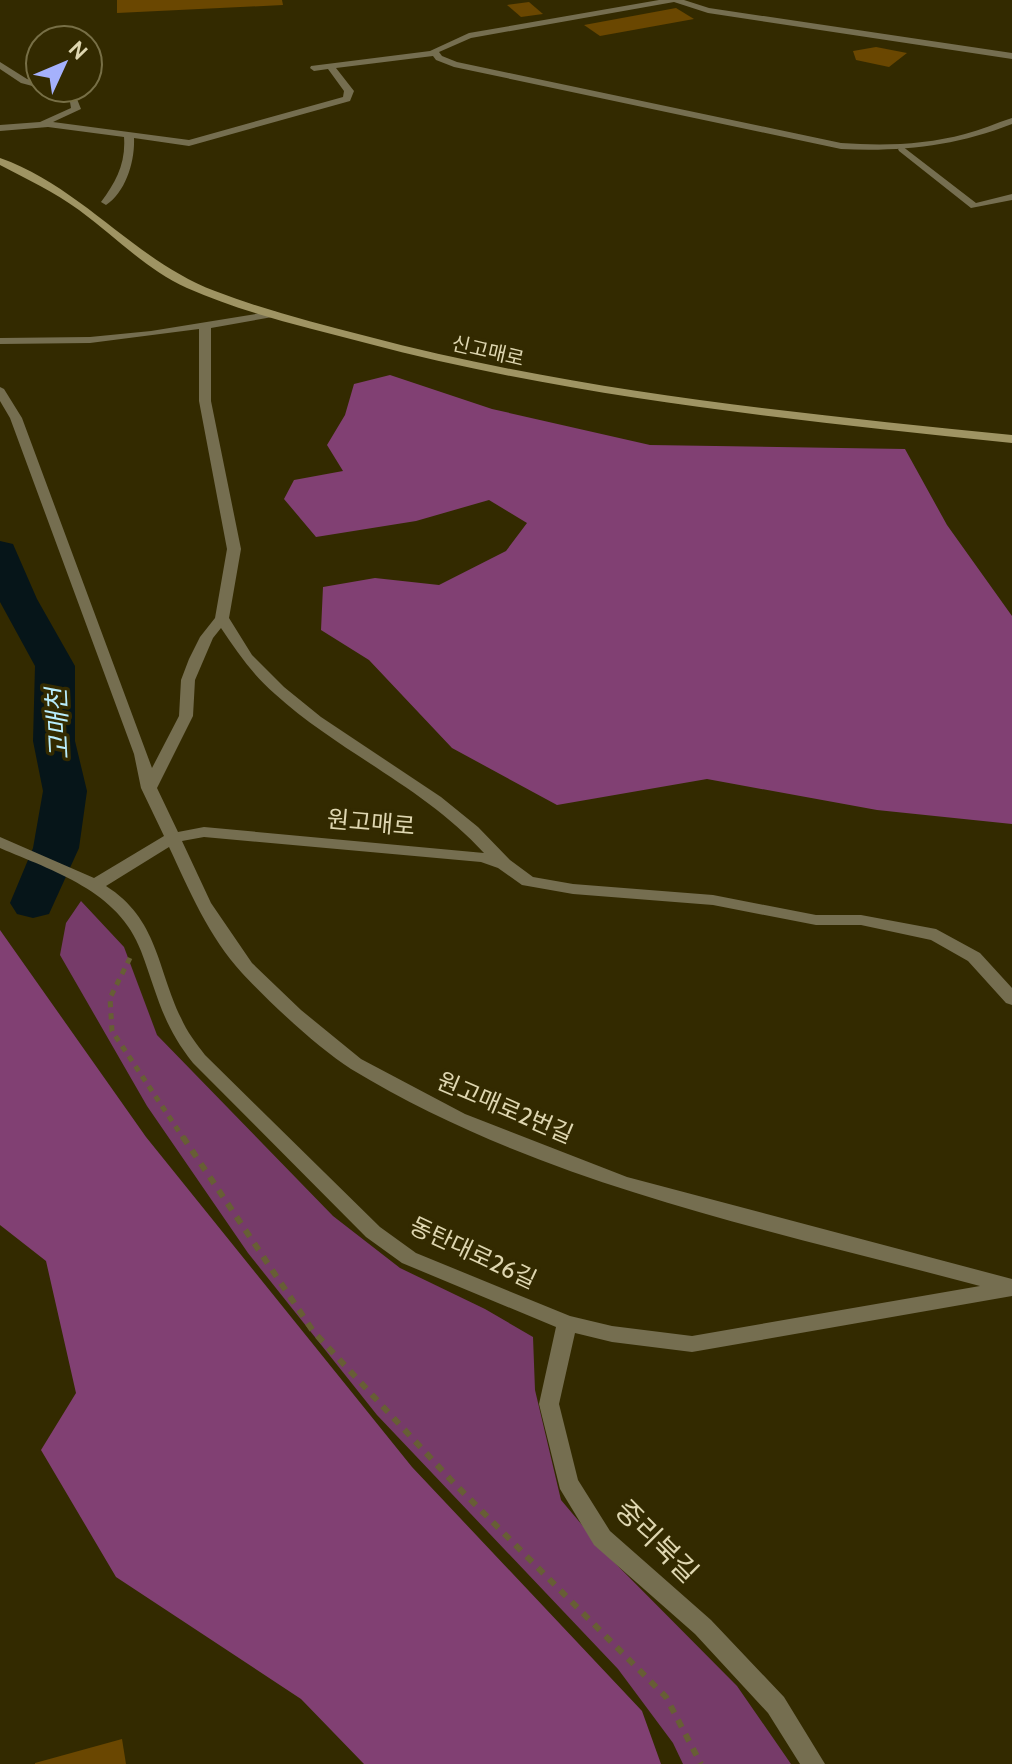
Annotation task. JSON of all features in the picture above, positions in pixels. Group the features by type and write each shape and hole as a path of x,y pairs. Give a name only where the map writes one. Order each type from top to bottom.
{"street":[{"path":"314,68 435,53 441,46 469,36 674,0 708,10 1012,56"},
{"path":"435,53 454,64 814,141 902,149 956,141 1012,121"},
{"path":"0,65 24,81"},
{"path":"0,128 40,124 189,143 347,99 349,91 330,66"},
{"path":"40,124 76,109 75,104"},
{"path":"106,202 127,169 131,153 129,136"},
{"name":"신고매로","path":"0,161 82,207 136,254 167,274 231,301 406,351 628,397 1012,439"},
{"path":"0,341 90,340 274,314"},
{"path":"149,788 186,716 188,680 192,670 207,637 222,618 234,549 205,401 205,326"},
{"path":"0,391 16,418 141,754 149,788 173,838 89,882"},
{"path":"222,618 233,641 287,697 462,821 504,864"},
{"name":"원고매로","path":"173,838 204,832 482,857 504,864 528,881 573,889 713,900 816,920 861,920 936,935 974,957 1012,999"},
{"name":"원고매로2번길","path":"173,838 203,904 246,967 295,1014 355,1063 459,1119 623,1183 1012,1287"},
{"name":"동탄대로26길","path":"3,843 89,882 136,923 144,938 165,1007 178,1034 199,1059 373,1232 409,1258 567,1323 612,1334 692,1344 1012,1287"},
{"name":"중리북길","path":"567,1323 549,1404 568,1482 602,1538 703,1627 776,1705 813,1764"}],"lane":[{"path":"902,149 974,206 1012,197"}],"path":[{"path":"144,938 124,967 110,998 112,1031 207,1176 313,1331 451,1480 666,1697 701,1764"}],"shaded area":[{"path":"390,375 492,409 650,445 905,449 947,525 1012,616 1012,824 877,810 707,779 557,805 452,748 369,660 321,630 323,587 375,578 439,585 506,551 527,523 489,500 416,521 316,537 284,499 294,480 343,471 327,445 345,415 354,384"},
{"path":"81,901 124,947 157,1035 333,1216 400,1268 485,1309 533,1337 535,1390 561,1500 610,1558 737,1686 791,1764 683,1764 673,1743 618,1669 377,1415 248,1253 147,1106 60,955 66,923"},
{"path":"0,930 146,1137 412,1467 642,1711 661,1764 364,1764 301,1699 116,1577 41,1450 76,1393 46,1261 0,1225"}],"building":[{"path":"117,0 282,0 283,5 117,13"},
{"path":"529,2 543,14 521,17 507,5"},
{"path":"676,8 694,19 600,36 584,25"},
{"path":"876,47 907,53 889,67 856,60 853,51"},
{"path":"122,1739 126,1764 35,1764 35,1763"}],"waterway":[{"name":"고매천","path":"0,552 18,599 55,666 54,741 65,791 56,848 33,903"}]}
